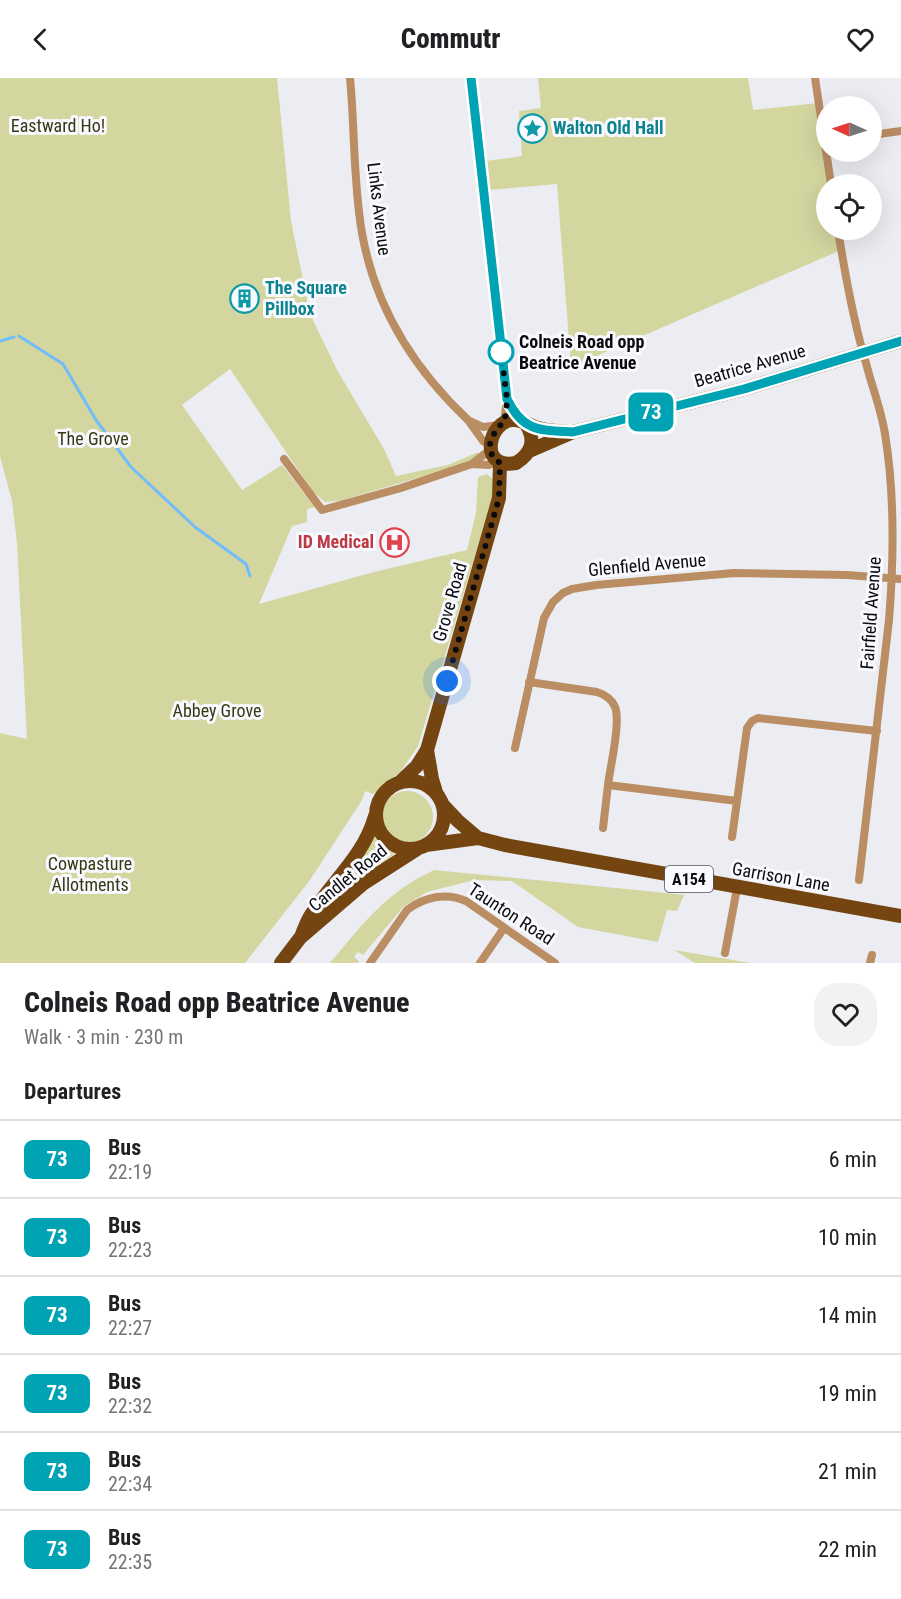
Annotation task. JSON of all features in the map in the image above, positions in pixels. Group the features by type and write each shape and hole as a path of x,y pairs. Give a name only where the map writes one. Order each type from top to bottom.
{"main road":[{"name":"Beatrice Avenue","path":"524,456 537,446 573,432 744,389 901,341"},
{"path":"512,419 524,423 532,436 524,456 513,464 495,455 502,423 512,419"},
{"name":"Beatrice Avenue","path":"524,423 546,430 573,432"},
{"name":"Grove Road","path":"495,455 499,498"},
{"name":"Grove Road","path":"400,782 417,766 427,750 499,498 524,456"},
{"name":"Grove Road","path":"427,750 432,779 440,800"},
{"path":"400,782 420,782 440,800 443,825 436,836 423,846 400,848 389,842 378,826 376,814 382,795 390,787 400,782"},
{"name":"Garrison Lane","path":"440,800 458,821 478,838"},
{"name":"Candlet Road","path":"300,938 310,915 361,849 376,814"},
{"name":"Garrison Lane","path":"423,846 478,838 737,888 901,916"},
{"name":"Candlet Road","path":"281,963 300,938 364,883 423,846"}],"street":[{"name":"Links Avenue","path":"350,78 357,200 363,241 374,280 391,321 412,357 437,388 468,420 495,455"},
{"path":"468,420 483,427 502,423 507,399 471,78"},
{"path":"815,78 818,96"},
{"path":"882,134 901,131"},
{"name":"Fairfield Avenue","path":"840,240 863,351 879,405 887,449 897,579 859,879"},
{"path":"507,399 516,417 524,423"},
{"path":"472,464 489,465 495,455"},
{"path":"284,459 322,510 401,488 495,455"},
{"name":"Glenfield Avenue","path":"515,748 545,613 556,599 572,589 734,573 897,579"},
{"path":"529,682 597,692 612,701 617,716 603,828"},
{"path":"732,837 746,733 752,721 758,718 772,719 877,731"},
{"path":"608,785 737,801"},
{"path":"725,953 737,888"},
{"name":"Taunton Road","path":"370,963 407,910 413,905 432,898 457,897 504,928 543,960 555,963"},
{"path":"480,963 504,928"}],"green space":[{"path":"0,78 277,78 291,221 310,314 337,370 384,449 396,476 448,465 478,452 478,460 339,501 325,502 313,492 230,369 182,405 242,490 282,465 315,507 307,509 307,522 292,526 259,604 374,572 467,550 476,513 478,477 487,474 495,481 494,492 418,746 401,771 373,794 365,791 362,800 310,880 245,963 0,963 0,733 27,739 17,543 12,501 0,456"},
{"path":"538,78 748,78 753,110 816,103 816,162 827,162 829,174 816,174 816,240 840,240 841,250 571,367 557,184 489,190 486,161 522,156 519,111 541,108"},
{"path":"407,791 417,793 425,799 431,807 433,817 431,827 425,835 417,841 407,843 397,841 389,835 383,827 381,817 383,807 389,799 397,793"},
{"path":"373,834 379,844 393,852 393,855 355,883 315,919"},
{"path":"434,870 684,895 677,911 667,910 658,942 578,927 512,881 474,880 427,892 404,906 363,955 358,952 354,957 359,961 357,963 330,963 376,910 402,889"},
{"path":"674,950 750,963 695,963"}],"waterway":[{"path":"19,336 63,364 96,420 131,467 195,527 246,564 250,576"},
{"path":"0,341 14,337"}],"bus line":[{"name":"73","path":"471,78 488,246 507,399 516,417 522,422 546,430 573,432 744,389 901,341"}],"place":[{"name":"Walton Old Hall","path":"532,128"},
{"name":"The Square Pillbox","path":"244,298"},
{"name":"Colneis Road opp Beatrice Avenue","path":"501,352"},
{"name":"ID Medical","path":"395,542"}],"route":[{"path":"447,681 499,498 500,463 492,456 490,444 496,429 504,422 506,413 507,399 501,352"}],"park label":[{"name":"Eastward Ho!","path":"58,126"},
{"name":"The Grove","path":"93,439"},
{"name":"Abbey Grove","path":"217,711"},
{"name":"Cowpasture Allotments","path":"90,874"}]}
